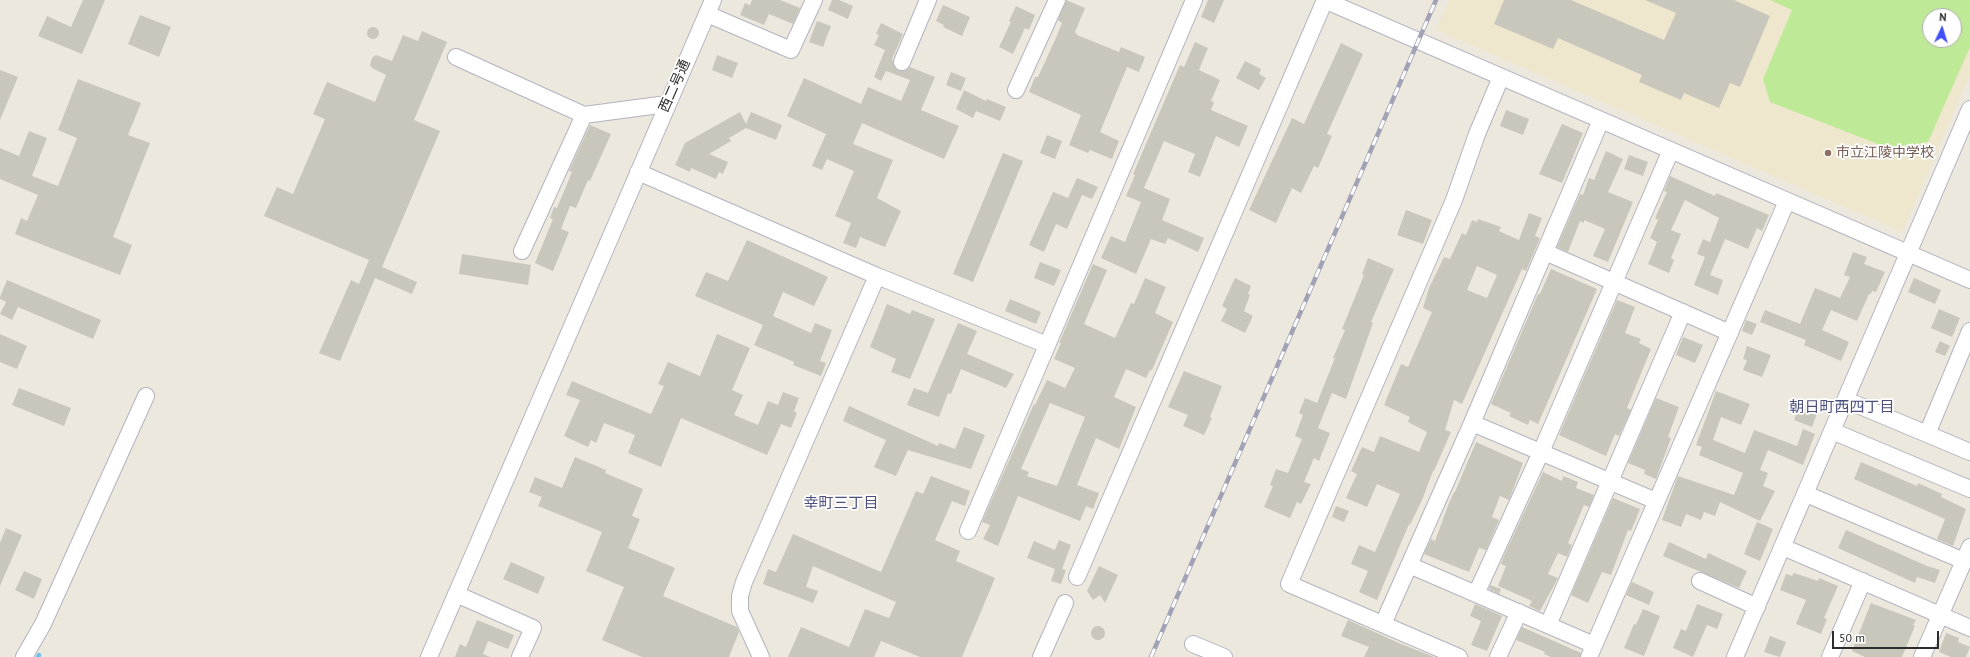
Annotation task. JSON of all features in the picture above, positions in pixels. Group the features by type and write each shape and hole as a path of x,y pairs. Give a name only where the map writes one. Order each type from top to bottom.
{"street":[{"path":"710,7 791,50 814,0"},
{"path":"902,62 928,0"},
{"path":"1016,90 1057,0"},
{"path":"968,531 1194,0"},
{"path":"1077,577 1325,0 1970,280"},
{"name":"西二号通","path":"429,657 710,7"},
{"path":"456,57 584,115 667,104"},
{"path":"1459,657 1289,584 1454,200 1477,134 1501,77"},
{"path":"1735,657 1970,109"},
{"path":"522,251 584,115"},
{"path":"1383,624 1472,423 1601,120"},
{"path":"1476,594 1541,452 1671,150"},
{"path":"638,172 877,276 1047,345"},
{"path":"1409,565 1548,625 1592,651 1787,201"},
{"path":"1545,252 1730,333"},
{"path":"761,657 740,611 740,596 744,582 877,276"},
{"path":"1548,625 1683,312"},
{"path":"1927,434 1970,331"},
{"path":"24,657 43,624 146,396"},
{"path":"1846,400 1970,452"},
{"path":"1472,423 1656,501"},
{"path":"1832,431 1970,489"},
{"path":"1806,494 1967,554 1922,657"},
{"path":"1783,547 1941,614 1970,628"},
{"path":"1700,581 1756,607"},
{"path":"1830,657 1863,581"},
{"path":"456,594 533,628 520,657"},
{"path":"1041,657 1065,603"},
{"path":"1498,657 1519,612"},
{"path":"1193,644 1224,657"}],"shaded area":[{"name":"市立江陵中学校","path":"1449,0 1970,0 1970,75 1902,232 1436,30"}],"green space":[{"path":"1770,0 1970,0 1970,47 1928,142 1888,148 1770,102 1763,79 1792,10"}],"building":[{"path":"83,0 105,0 82,54 38,36 47,16 71,27"},
{"path":"752,0 780,0 800,8 793,24 769,14 764,25 740,15 745,3 750,5"},
{"path":"832,0 839,0 853,6 848,19 828,10"},
{"path":"1066,0 1085,8 1075,32 1077,35 1119,52 1121,47 1145,57 1139,72 1127,67 1100,132 1119,141 1112,159 1090,150 1088,153 1069,145 1081,115 1029,92 1035,77 1038,77 1062,23 1058,20"},
{"path":"1208,0 1224,0 1214,23 1201,17"},
{"path":"1504,0 1571,0 1664,40 1676,13 1645,0 1734,0 1770,16 1740,87 1730,83 1719,108 1684,93 1681,100 1639,82 1642,75 1558,38 1553,49 1494,24"},
{"path":"943,5 970,17 962,36 943,27 944,25 936,21"},
{"path":"1016,6 1035,15 1029,30 1025,28 1013,54 999,47 1011,22 1009,21"},
{"path":"140,15 171,27 159,57 128,44"},
{"path":"817,21 831,26 823,47 809,42"},
{"path":"881,23 903,34 892,59 895,68 903,71 910,67 935,77 921,110 959,126 944,159 862,123 853,144 893,160 877,198 901,211 885,247 860,237 856,248 843,243 851,223 835,216 854,171 827,159 822,170 812,166 826,134 787,116 804,78 861,104 868,87 901,101 910,80 886,71 881,81 874,77 885,50 874,45 879,35 876,34"},
{"path":"373,27 377,29 379,33 377,37 373,39 369,37 367,33 369,29"},
{"path":"422,31 447,42 414,120 440,131 382,267 417,282 412,294 375,278 340,361 319,353 351,280 359,284 369,260 264,216 277,187 293,194 325,119 313,114 327,82 375,102 386,75 372,68 370,65 372,58 376,55 392,61 403,35 418,41"},
{"path":"1195,42 1208,48 1199,70 1220,80 1211,101 1214,102 1211,110 1248,126 1239,147 1216,136 1200,177 1188,172 1195,154 1164,141 1144,188 1170,199 1162,220 1204,238 1198,252 1168,238 1165,244 1151,239 1136,274 1101,258 1111,236 1125,242 1141,202 1126,196 1135,175 1133,174 1180,65 1184,67"},
{"path":"1341,43 1363,54 1327,134 1332,136 1318,168 1314,166 1301,193 1292,188 1276,223 1249,210 1292,118 1304,124"},
{"path":"717,55 738,63 732,78 712,70"},
{"path":"1245,61 1261,69 1259,74 1266,78 1259,90 1236,78"},
{"path":"0,70 18,77 0,120"},
{"path":"951,72 966,78 961,91 946,85"},
{"path":"78,79 141,103 128,135 150,143 113,237 132,245 120,275 15,234 21,218 27,221 38,195 0,179 0,148 19,156 29,131 47,138 32,176 58,186 77,138 58,130"},
{"path":"964,90 986,101 987,99 1006,107 1000,121 976,111 973,118 956,109"},
{"path":"1506,110 1529,119 1523,135 1500,126"},
{"path":"740,112 746,124 751,112 782,125 776,140 746,128 729,138 731,141 709,154 728,162 723,174 719,172 716,179 691,168 690,172 675,165 685,143"},
{"path":"1562,124 1583,133 1562,183 1539,174"},
{"path":"590,125 611,134 576,208 570,206 561,229 569,232 553,271 535,263 553,219 550,218 554,207 557,208 572,172 569,171"},
{"path":"1047,135 1062,141 1055,159 1040,153"},
{"path":"1606,151 1623,159 1608,192 1633,202 1608,262 1593,256 1605,229 1584,220 1584,223 1580,221 1568,252 1557,247 1580,194 1583,195 1589,178 1594,180"},
{"path":"1003,153 1023,161 973,282 953,274"},
{"path":"1629,155 1648,162 1643,176 1624,169"},
{"path":"1670,176 1715,196 1716,193 1769,215 1762,231 1757,228 1748,249 1725,239 1710,275 1723,280 1718,295 1694,285 1705,257 1697,254 1703,239 1710,242 1719,218 1685,200 1671,230 1681,234 1671,258 1674,260 1669,273 1648,264 1657,242 1650,238 1658,220 1655,218 1667,192 1664,191"},
{"path":"1077,178 1098,187 1092,199 1082,195 1067,229 1056,224 1044,252 1029,245 1053,192 1068,198"},
{"path":"1406,210 1432,220 1423,244 1397,235"},
{"path":"1529,213 1542,218 1535,236 1540,238 1526,271 1522,269 1462,404 1454,400 1445,430 1451,432 1433,471 1422,500 1410,525 1409,524 1377,600 1359,592 1368,571 1351,564 1359,545 1375,552 1400,494 1377,484 1367,507 1346,498 1357,474 1351,471 1362,447 1374,452 1380,436 1419,452 1427,432 1408,422 1410,417 1384,405 1401,364 1408,367 1432,312 1423,308 1429,288 1444,257 1450,259 1462,233 1466,235 1472,220 1477,222 1478,219 1501,227 1499,231 1519,240","holes":["1477,266 1497,275 1487,298 1467,290"]},
{"path":"747,240 828,277 814,306 783,292 773,316 811,333 815,323 832,330 820,361 826,363 821,376 793,365 794,362 754,345 763,325 695,296 706,272 728,281"},
{"path":"1853,252 1867,257 1864,264 1885,272 1876,292 1872,291 1871,294 1869,294 1857,321 1831,310 1822,330 1849,342 1841,361 1804,345 1806,340 1760,322 1765,310 1800,324 1815,288 1840,298 1850,277 1844,275"},
{"path":"462,254 531,265 528,285 459,274"},
{"path":"1368,258 1394,269 1371,322 1373,323 1346,399 1332,393 1318,428 1330,433 1319,461 1314,458 1304,482 1311,484 1301,504 1297,502 1290,518 1264,507 1273,486 1270,485 1276,469 1288,473 1302,439 1295,436 1303,415 1299,413 1305,398 1317,403 1345,330 1342,329 1364,275 1362,274"},
{"path":"1040,262 1061,270 1054,286 1034,278"},
{"path":"1093,264 1107,270 1084,324 1115,338 1131,303 1134,304 1145,278 1166,287 1155,313 1173,322 1152,370 1150,370 1146,378 1126,369 1114,397 1136,407 1119,449 1096,438 1077,485 1099,493 1093,509 1086,506 1080,521 1018,496 998,546 983,539 990,525 982,522 1034,404 1035,405 1047,380 1065,388 1075,368 1054,359 1061,343 1059,343","holes":["1050,403 1085,417 1057,486 1027,476 1029,472 1021,469"]},
{"path":"1551,269 1597,289 1538,424 1530,420 1528,425 1509,416 1511,413 1491,404 1538,294 1540,294"},
{"path":"1235,278 1251,286 1248,294 1250,295 1244,311 1253,316 1245,333 1221,321 1227,309 1222,306"},
{"path":"1914,278 1941,290 1935,304 1908,292"},
{"path":"7,280 101,320 93,339 18,307 12,320 0,314 6,302 0,299 0,297"},
{"path":"1010,299 1041,312 1036,324 1005,311"},
{"path":"1617,300 1635,307 1625,333 1641,339 1639,343 1651,349 1627,408 1631,410 1619,436 1615,434 1606,456 1559,435"},
{"path":"887,304 910,314 912,310 935,319 910,379 891,372 896,359 870,347"},
{"path":"1939,309 1960,318 1952,337 1931,328"},
{"path":"1746,320 1757,324 1752,335 1742,331"},
{"path":"958,323 977,331 967,354 1014,374 1006,388 961,369 951,394 948,393 939,417 907,405 914,388 928,393"},
{"path":"0,334 27,346 17,369 0,362"},
{"path":"717,334 750,348 732,390 743,395 734,415 758,425 768,401 778,405 783,392 799,398 794,411 797,413 791,428 781,424 767,455 681,418 661,467 628,453 635,435 604,423 596,443 591,440 588,447 564,436 580,400 566,395 572,381 651,414 664,386 658,384 668,362 700,376"},
{"path":"1683,337 1703,345 1695,363 1676,355"},
{"path":"1940,341 1950,346 1945,356 1935,352"},
{"path":"1747,346 1771,355 1762,377 1743,370 1747,360 1743,359"},
{"path":"1184,371 1222,386 1210,417 1212,418 1204,435 1183,426 1188,415 1168,407"},
{"path":"19,388 71,408 64,426 12,405"},
{"path":"1716,391 1750,404 1741,425 1721,417 1713,440 1745,453 1754,430 1797,446 1803,429 1815,434 1803,465 1768,450 1760,470 1768,473 1763,486 1775,491 1760,521 1720,502 1715,516 1704,512 1701,520 1686,514 1681,527 1662,520 1678,476 1734,495 1743,473 1699,455 1702,447 1696,445"},
{"path":"1656,398 1679,407 1668,437 1671,438 1656,479 1644,474 1645,470 1628,463"},
{"path":"1800,404 1818,411 1812,427 1794,420"},
{"path":"849,406 938,446 939,443 955,449 964,427 985,435 971,469 908,450 896,476 874,467 886,440 843,421"},
{"path":"1476,442 1523,463 1509,500 1500,496 1492,517 1499,520 1486,550 1479,548 1469,572 1424,554 1431,539 1435,541 1449,503"},
{"path":"575,457 606,470 605,473 643,489 632,516 640,519 628,548 675,568 663,596 737,627 739,632 729,657 642,657 602,640 624,587 586,571 602,532 538,506 542,497 529,492 535,477 562,488"},
{"path":"1861,462 1917,486 1918,483 1942,494 1941,497 1966,509 1953,546 1937,539 1945,519 1854,479"},
{"path":"1543,472 1562,481 1563,476 1578,482 1576,488 1594,495 1589,507 1584,505 1568,543 1572,545 1567,557 1558,553 1548,574 1558,578 1540,611 1529,606 1532,601 1498,586 1506,566 1501,564 1503,558"},
{"path":"931,476 970,491 965,506 952,501 935,540 960,551 956,561 995,578 962,657 920,657 881,641 874,657 788,657 801,627 849,647 865,609 889,618 896,602 813,566 806,587 818,591 813,603 763,584 768,569 776,572 793,534 881,572 916,491 923,494"},
{"path":"1613,498 1640,509 1631,531 1628,530 1611,575 1602,572 1588,603 1571,595"},
{"path":"1336,506 1349,511 1344,522 1332,517"},
{"path":"1757,522 1773,529 1760,561 1744,554"},
{"path":"6,528 22,535 0,586 0,543"},
{"path":"1846,530 1927,566 1940,570 1935,583 1917,577 1915,583 1838,548"},
{"path":"1059,540 1071,545 1062,569 1066,570 1061,584 1051,581 1055,569 1027,558 1034,541 1055,550"},
{"path":"1669,542 1706,559 1708,553 1747,571 1739,588 1663,556"},
{"path":"511,562 545,577 538,594 503,579"},
{"path":"1099,566 1118,575 1105,603 1100,595 1093,600 1087,591"},
{"path":"24,571 42,579 34,599 15,590"},
{"path":"1794,573 1818,581 1819,578 1838,586 1824,618 1827,619 1821,634 1796,624 1806,600 1780,590 1786,574 1792,576"},
{"path":"1632,582 1654,592 1649,605 1626,595"},
{"path":"1490,585 1501,589 1499,594 1489,589"},
{"path":"1871,603 1916,620 1902,657 1865,657 1852,651"},
{"path":"1475,604 1502,616 1487,651 1471,645 1481,621 1470,616"},
{"path":"1697,604 1723,614 1717,629 1707,625 1693,657 1673,648 1681,629 1686,631"},
{"path":"1643,609 1660,616 1644,656 1624,648 1634,624 1636,625"},
{"path":"477,620 514,635 508,649 488,641 483,654 490,657 455,657 460,644 466,647"},
{"path":"1348,620 1434,657 1364,657 1369,647 1341,636"},
{"path":"1098,626 1103,628 1105,633 1103,638 1098,640 1093,638 1091,633 1093,628"},
{"path":"1522,627 1581,653 1580,657 1551,657 1544,654 1545,652 1516,640"},
{"path":"1946,633 1959,638 1958,642 1970,647 1966,657 1951,657 1939,652"},
{"path":"1770,636 1786,642 1780,657 1764,652"}],"railway":[{"path":"1151,657 1436,0"}],"place":[{"name":"市立江陵中学校","path":"1828,153"}],"district":[{"name":"朝日町西四丁目","path":"1842,408"},
{"name":"幸町三丁目","path":"841,504"}]}
